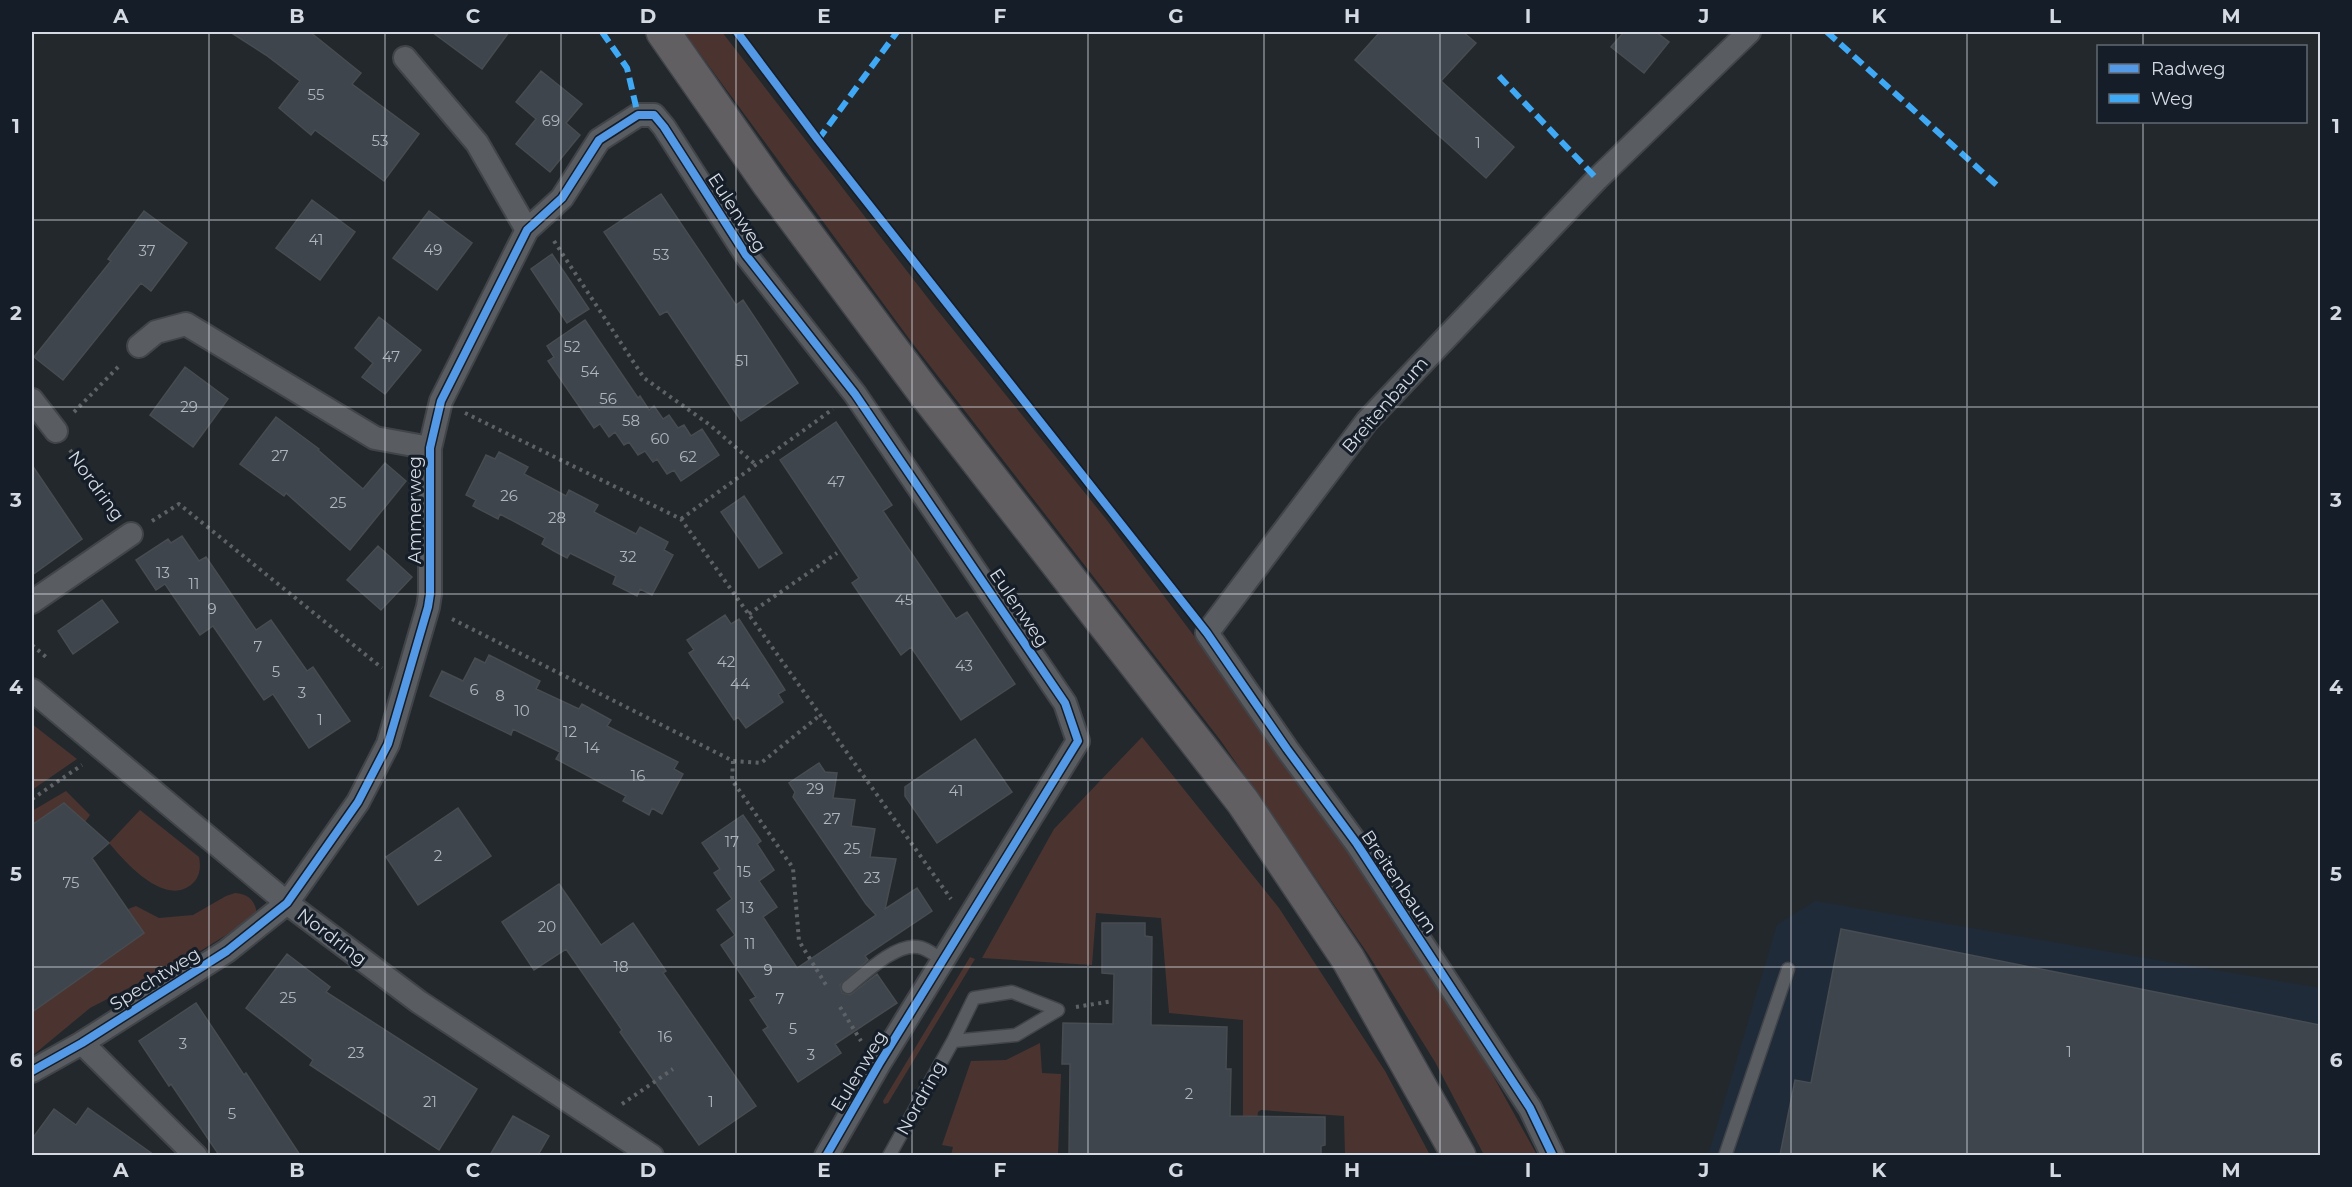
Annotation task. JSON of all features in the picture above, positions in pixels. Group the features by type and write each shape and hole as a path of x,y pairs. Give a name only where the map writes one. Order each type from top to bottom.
{"main road":[{"path":"663,32 769,184 924,392 1243,802 1348,959 1459,1155"}],"street":[{"name":"Breitenbaum","path":"1553,1155 1530,1108 1357,844 1287,749 1207,633 1366,422 1598,179 1749,32"},
{"path":"405,58 477,143 526,230"},
{"name":"Eulenweg","path":"638,116 654,115 664,127 746,255 855,394 1065,703 1078,741 826,1155"},
{"name":"Ammerweg","path":"287,903 358,802 388,744 428,607 430,594 430,448 441,401 526,230 562,198 599,140 638,116"},
{"name":"Ammerweg","path":"139,346 156,332 186,324 375,438 430,448"},
{"path":"32,400 56,431"},
{"name":"Nordring","path":"32,602 131,534"},
{"name":"Nordring","path":"32,690 287,903 419,1002 652,1155"},
{"name":"Spechtweg","path":"32,1071 82,1043 227,951 287,903"},
{"path":"82,1043 196,1155"}],"lane":[{"path":"848,987 878,963 908,947 920,947 944,961"},
{"path":"1725,1155 1788,969"},
{"name":"Nordring","path":"889,1155 953,1041 974,998 1012,992 1058,1010"},
{"name":"Nordring","path":"953,1041 1016,1035 1058,1010"}],"path":[{"path":"526,230 551,236 644,378 710,425 756,465"},
{"path":"56,431 139,346"},
{"path":"681,519 855,394"},
{"path":"441,401 681,519 967,922"},
{"path":"179,504 404,686"},
{"path":"748,614 837,553"},
{"path":"428,607 733,761 761,763 819,716"},
{"path":"32,645 46,657"},
{"path":"32,800 105,750"},
{"path":"733,761 732,780 793,868 799,941 829,989"},
{"path":"1058,1010 1113,1001"},
{"path":"598,1120 673,1069"}],"shaded area":[{"path":"684,32 722,32 934,306 1106,519 1240,697 1367,873 1447,993 1537,1155 1484,1155 1435,1062 1368,954 1221,741 913,344"},
{"path":"32,724 77,759 32,790"},
{"path":"1142,737 1279,908 1385,1071 1430,1155 1345,1155 1344,1116 1261,1110 1258,1112 1256,1130 1243,1129 1243,1020 1169,1013 1161,918 1096,913 1092,965 982,958 1054,829"},
{"path":"66,791 90,815 85,822 63,803 32,825 32,811"},
{"path":"140,810 199,857 197,877 193,883 182,890 159,887 147,880 135,871 109,843"},
{"path":"235,893 251,899 257,916 202,950 90,1008 32,1056 32,1012 144,933 128,909 136,906 159,918 193,915"},
{"path":"1815,901 2320,988 2320,1155 1708,1156 1777,925"},
{"path":"970,957 975,959 888,1103 884,1104 883,1101"},
{"path":"1040,1043 1042,1073 1061,1074 1058,1155 951,1155 953,1147 942,1145 971,1061 1006,1060"}],"building":[{"path":"230,32 310,32 361,73 352,84 419,134 384,181 315,130 311,135 279,108 300,81 266,55"},
{"path":"432,32 509,32 482,69"},
{"path":"1380,32 1463,32 1476,43 1441,81 1514,147 1486,178 1355,60"},
{"path":"1624,32 1656,32 1669,42 1644,73 1611,47"},
{"path":"541,71 582,104 566,123 580,135 550,172 516,144 536,119 516,102"},
{"path":"661,194 736,305 743,300 798,383 741,421 667,311 660,315 604,232"},
{"path":"312,200 355,232 320,280 276,248"},
{"path":"144,211 187,243 151,291 141,283 63,380 34,357 111,261 108,259"},
{"path":"429,211 472,243 437,290 393,258"},
{"path":"552,254 589,309 567,323 531,269"},
{"path":"379,317 421,350 385,394 362,377 373,363 355,348"},
{"path":"585,320 638,398 640,396 649,410 654,406 663,419 669,415 678,428 684,425 691,436 702,429 719,455 681,481 674,470 667,474 657,459 653,462 645,451 638,455 629,442 624,445 615,432 609,437 600,424 594,428 548,361 554,357 547,346"},
{"path":"185,367 228,399 193,447 150,415"},
{"path":"276,417 319,449 363,489 385,463 406,481 350,550 286,493 284,496 240,464"},
{"path":"836,422 892,505 883,511 956,619 967,612 1015,684 961,720 911,647 901,655 852,583 859,578 780,460"},
{"path":"499,452 528,467 524,474 566,496 569,490 598,505 594,512 636,534 640,527 668,542 664,550 673,555 652,595 640,589 637,596 613,584 616,576 570,553 567,558 542,544 545,538 500,514 498,519 473,506 476,500 466,495 486,455 495,459"},
{"path":"32,465 82,539 32,575"},
{"path":"744,496 782,553 759,568 721,512"},
{"path":"182,536 199,561 206,557 256,630 271,620 307,671 313,667 350,721 309,748 273,694 264,700 213,626 200,635 165,584 156,590 136,560 168,539 171,543"},
{"path":"378,546 412,577 381,610 347,580"},
{"path":"102,600 118,622 73,654 58,631"},
{"path":"725,615 731,624 739,619 785,690 778,694 783,702 746,728 738,717 734,720 689,653 694,650 687,640"},
{"path":"489,655 540,681 536,689 579,709 582,704 611,720 607,726 678,762 674,769 683,774 662,814 652,808 649,815 623,801 626,796 556,759 560,752 513,729 511,735 430,696 442,671 463,681 475,658 485,663"},
{"path":"975,739 1012,792 937,843 905,796 905,787"},
{"path":"819,763 825,772 837,773 833,798 855,800 851,826 875,829 870,857 896,859 885,909 917,888 932,911 865,956 868,960 840,985 842,993 850,995 877,974 897,1003 835,1044 841,1053 798,1082 763,1030 768,1027 750,1000 756,997 721,945 735,935 717,910 732,899 714,873 720,869 702,843 743,815 761,841 757,844 774,870 759,881 777,907 763,917 797,968 876,915 866,904 793,797 795,792 789,783"},
{"path":"64,803 109,843 92,858 144,933 32,1012 32,825"},
{"path":"458,808 491,856 418,905 386,857"},
{"path":"559,884 601,945 633,923 666,971 663,973 756,1106 699,1145 620,1032 622,1030 566,949 534,970 502,922"},
{"path":"1102,923 1145,923 1145,936 1152,937 1151,1025 1227,1027 1226,1069 1231,1069 1230,1116 1325,1117 1325,1145 1321,1146 1321,1155 1069,1155 1070,1064 1062,1064 1063,1023 1113,1024 1114,974 1102,973"},
{"path":"1841,929 2320,1025 2320,1155 1780,1155 1795,1080 1811,1083"},
{"path":"287,954 330,987 326,992 477,1089 439,1150 310,1065 313,1060 246,1008"},
{"path":"196,1003 300,1155 219,1155 171,1084 169,1086 139,1041"},
{"path":"88,1108 154,1155 32,1155 32,1139 54,1109 76,1125"},
{"path":"513,1116 549,1136 538,1155 490,1155"}],"marked path":[{"path":"602,32 627,68 638,115"},
{"path":"818,140 897,32"},
{"path":"1827,32 2000,188"},
{"path":"1499,76 1597,179"}],"cycle path":[{"path":"737,32 818,140 1207,633 1287,749 1357,844 1530,1108 1553,1156"},
{"path":"32,1071 82,1043 227,951 287,903 358,802 388,744 428,607 430,594 430,448 441,401 527,230 562,198 599,140 638,115 654,115 746,255 855,394 1065,703 1078,741 879,1064 826,1156"}]}
